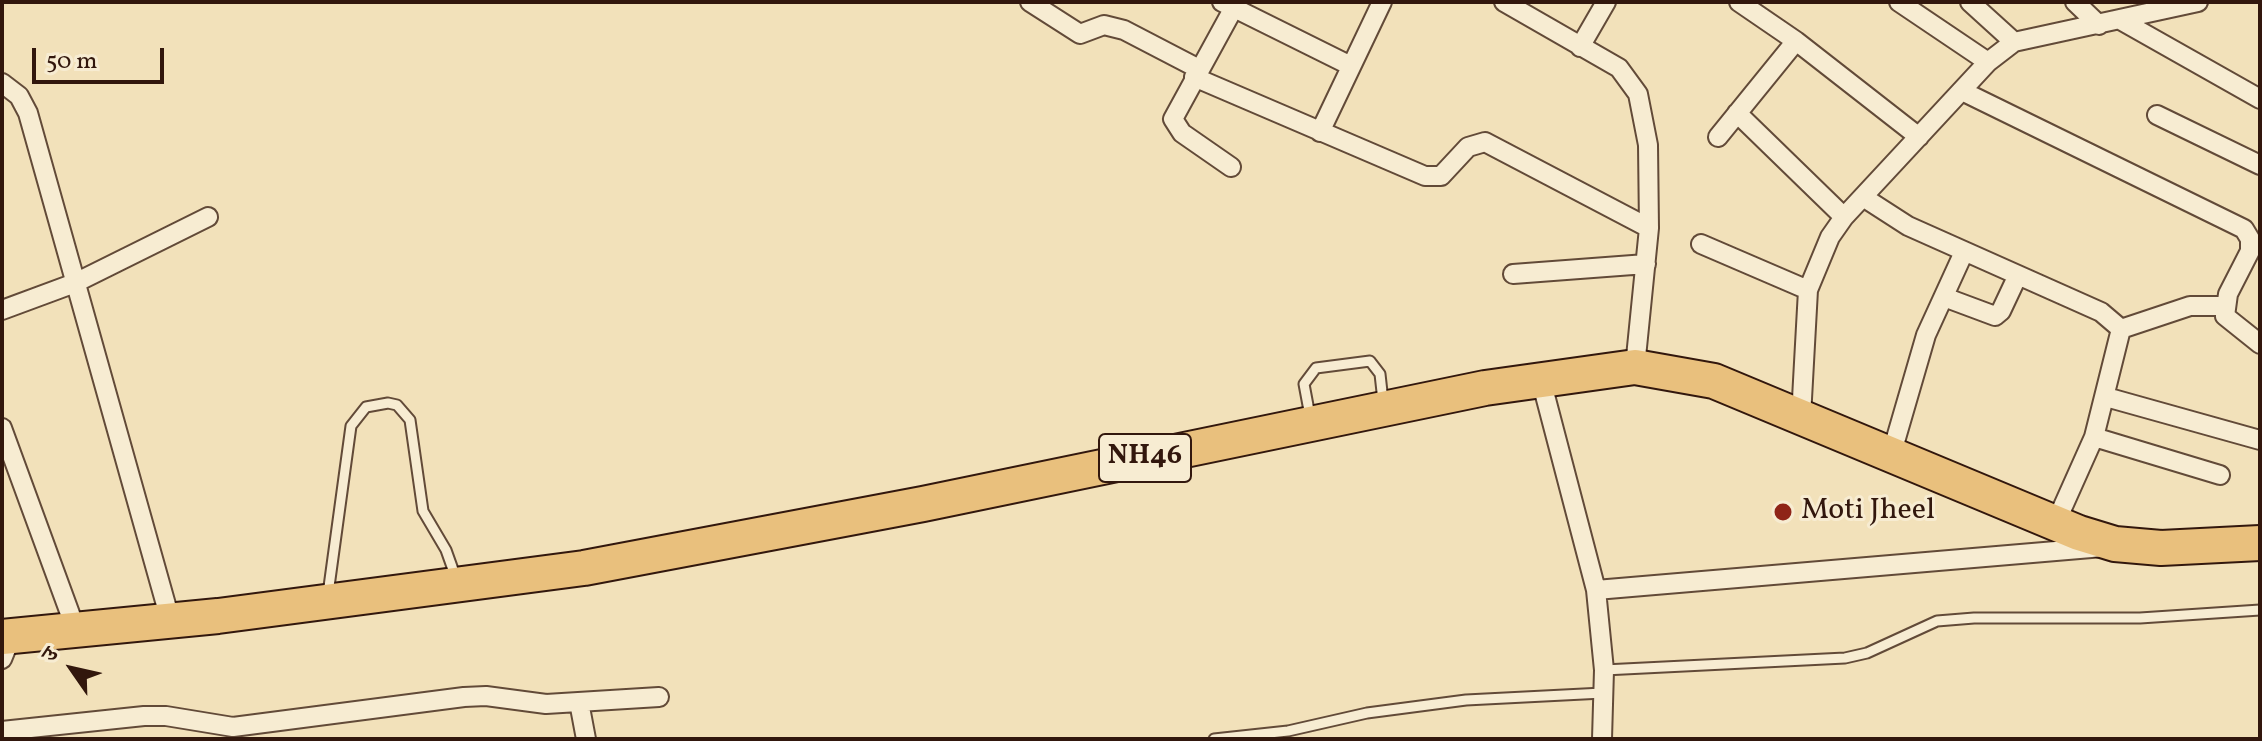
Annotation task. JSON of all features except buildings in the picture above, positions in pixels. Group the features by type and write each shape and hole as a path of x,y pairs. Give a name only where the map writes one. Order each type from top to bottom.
{"highway":[{"name":"NH46","path":"5,644 76,630 584,568 877,513 1384,409 1541,380 1635,367 1714,381 2115,544 2161,548 2260,543"}],"street":[{"path":"1030,2 1080,34 1104,25 1124,30 1196,73 1320,132 1434,177 1450,171 1468,147 1485,142 1649,228"},
{"path":"1320,132 1349,65 1382,2"},
{"path":"1504,2 1619,68 1638,94 1648,145 1649,228 1635,367"},
{"path":"1580,47 1606,2"},
{"path":"1739,2 1796,41 1919,137"},
{"path":"1899,2 1988,62"},
{"path":"1970,2 2014,42"},
{"path":"2075,2 2099,25"},
{"path":"1801,417 1808,290 1830,237 1844,217 1988,62 2014,42 2122,21 2195,2"},
{"path":"1231,167 1176,126 1175,110 1231,4 1349,65"},
{"path":"2122,21 2258,94"},
{"path":"1718,137 1796,41"},
{"path":"2,83 19,96 28,113 170,619"},
{"path":"1962,91 2244,229 2250,239 2250,251 2224,306 2230,322 2260,344"},
{"path":"1737,113 1844,217"},
{"path":"2157,115 2260,165"},
{"path":"1863,197 1908,226 2101,312 2121,329"},
{"path":"2,310 75,283 208,217"},
{"path":"1701,244 1808,290"},
{"path":"1892,452 1926,335 1964,252"},
{"path":"1513,274 1646,264"},
{"path":"1944,297 1995,316 2001,311 2017,277"},
{"path":"2121,329 2190,306 2224,306"},
{"path":"2056,522 2094,437 2121,329"},
{"path":"1541,380 1596,590 1604,670 1602,739"},
{"path":"2106,397 2260,440"},
{"path":"2,428 76,630"},
{"path":"2094,437 2220,475"},
{"path":"1596,590 2061,553 2115,544"},
{"path":"2,731 144,716 166,716 233,727 475,696 546,704 659,697"},
{"path":"579,702 586,739"}],"lane":[{"path":"1311,424 1304,384 1316,368 1370,361 1380,374 1384,409"},
{"path":"327,601 351,426 366,407 388,403 397,405 410,420 423,511 446,550 457,584"},
{"path":"1604,670 1845,658 1867,653 1937,621 1974,618 2140,618 2260,610"},
{"path":"1214,739 1288,731 1367,713 1466,700 1604,693"}],"place":[{"name":"Moti Jheel","path":"1783,512"}]}
